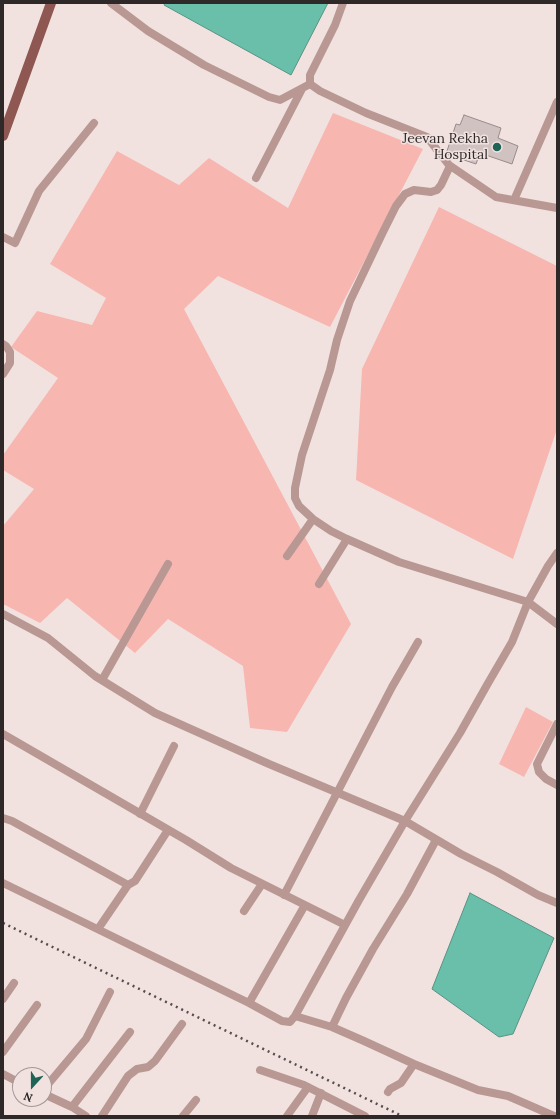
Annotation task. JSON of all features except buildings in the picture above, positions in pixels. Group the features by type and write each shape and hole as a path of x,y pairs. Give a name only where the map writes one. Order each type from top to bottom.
{"main road":[{"path":"3,136 51,3"}],"street":[{"path":"111,3 148,31 204,65 258,93 280,100 310,84"},
{"path":"310,84 310,75 335,25 343,3"},
{"path":"310,84 320,91 366,113 427,137 450,166 496,197 557,208"},
{"path":"256,178 302,89"},
{"path":"514,200 557,102"},
{"path":"3,237 15,243 39,191 94,123"},
{"path":"450,166 437,190 431,192 414,190 405,194 396,206 350,301 337,340 330,370 302,455 295,488 295,498 299,506 313,519 331,531 399,562 528,602 557,624"},
{"path":"3,344 10,352 10,363 3,374"},
{"path":"287,556 313,519"},
{"path":"319,584 347,538"},
{"path":"3,883 249,1003 282,1021 290,1022 295,1016 405,821 460,733 512,642 528,602 557,553"},
{"path":"102,680 168,564"},
{"path":"3,614 48,638 102,680 155,712 269,764 405,821 436,840 538,895 557,903"},
{"path":"284,895 394,683 418,642"},
{"path":"557,724 537,764 539,772 546,779 557,785"},
{"path":"3,734 186,840 231,868 345,925"},
{"path":"140,814 174,746"},
{"path":"3,818 12,821 128,885"},
{"path":"98,929 128,885 135,881 168,830"},
{"path":"332,1027 373,949 407,894 436,840"},
{"path":"244,911 262,884"},
{"path":"249,1003 305,905"},
{"path":"3,999 14,983"},
{"path":"52,1079 86,1039 110,992"},
{"path":"3,1052 37,1005"},
{"path":"295,1016 332,1027 364,1040 414,1064 478,1090 508,1096 554,1116"},
{"path":"102,1116 128,1076 137,1069 148,1067 155,1061 182,1024"},
{"path":"72,1107 130,1032"},
{"path":"388,1092 390,1089 401,1084 414,1064"},
{"path":"260,1070 308,1087 365,1116"},
{"path":"3,1074 12,1079"},
{"path":"287,1116 308,1087"},
{"path":"312,1116 321,1093"},
{"path":"52,1098 72,1107 86,1116"},
{"path":"183,1116 196,1100"}],"shaded area":[{"path":"165,3 328,3 291,75 164,5"},
{"path":"333,113 423,149 330,327 218,276 184,309 351,624 287,732 250,728 243,666 168,619 135,653 67,598 40,623 3,604 3,526 34,489 3,470 3,455 58,378 11,347 37,311 92,325 106,298 50,264 117,151 179,185 209,158 288,208"},
{"path":"439,207 557,266 557,429 513,559 356,480 362,369"},
{"path":"526,707 553,722 524,777 499,764"},
{"path":"470,893 554,938 513,1034 499,1037 432,989"}],"railway":[{"path":"3,923 402,1116"}],"place":[{"name":"Jeevan Rekha Hospital","path":"497,147"}]}
